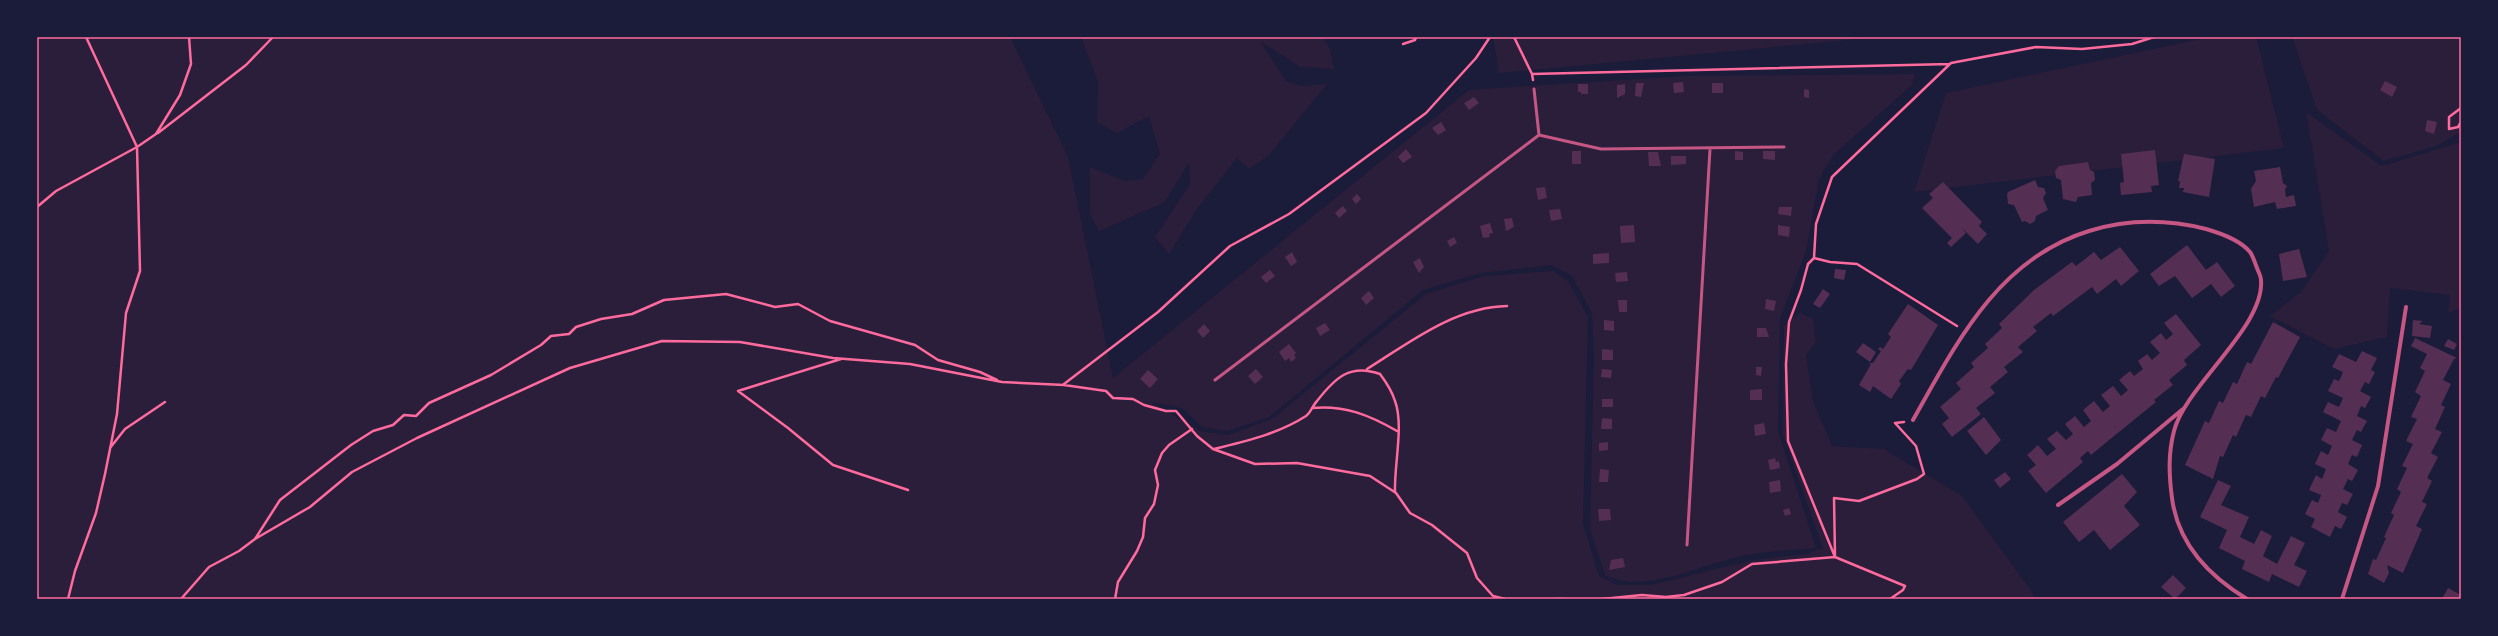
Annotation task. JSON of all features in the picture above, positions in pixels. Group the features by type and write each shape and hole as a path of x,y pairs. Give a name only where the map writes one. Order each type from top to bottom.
{"street":[{"path":"1914,420 1966,331 1984,306 2024,264 2064,239 2114,224 2159,221 2223,233 2250,252 2261,279 2257,305 2216,366 2185,407 2174,430 2168,468 2174,510 2191,552 2215,578 2247,599"},
{"path":"2342,599 2378,486 2406,307"},
{"path":"2058,505 2117,464 2185,407"}],"lane":[{"path":"1534,89 1538,135"},
{"path":"1215,380 1538,135 1601,149 1784,147"},
{"path":"1688,545 1710,149"}],"path":[{"path":"68,599 96,512 117,414 126,313 140,271 137,147 86,37"},
{"path":"156,134 180,95 191,64 189,37"},
{"path":"37,207 56,191 137,147 156,134 246,65 273,37"},
{"path":"1403,44 1415,40 1416,37"},
{"path":"1064,385 1158,312 1230,246 1289,214 1426,113 1476,58 1490,37"},
{"path":"1514,37 1532,74 1534,89"},
{"path":"1532,74 1951,64 2036,47 2082,49 2132,44 2154,37"},
{"path":"1835,557 1788,441 1786,364 1789,322 1801,290 1808,264 1814,258 1816,224 1832,177 1951,64"},
{"path":"2461,108 2449,117 2449,129 2458,127 2461,122"},
{"path":"1814,258 1830,262 1857,264 1966,331"},
{"path":"255,539 280,500 322,465 373,431 393,425 404,415 416,416 429,403 491,375 541,346 551,336 569,334 576,327 601,319 632,314 664,300 726,294 775,307 798,304 830,321 915,345 938,360 980,372 1002,382"},
{"path":"1367,369 1424,334 1456,317 1486,306 1507,306"},
{"path":"180,599 208,567 239,551 255,539 310,507 352,472 417,438 570,368 662,341 740,342 843,359 910,364 1002,382 1064,385 1106,391 1113,398 1133,399 1144,405 1166,411 1176,411 1197,436 1213,449 1255,464 1297,463 1368,475 1396,493 1410,513 1432,525 1467,553 1477,578 1493,596 1505,599"},
{"path":"843,359 738,391 788,428 833,465 908,490"},
{"path":"1213,449 1259,438 1284,428 1308,414 1331,385 1350,370 1367,369 1380,374 1391,390 1399,416 1394,474 1396,493"},
{"path":"110,448 125,429 164,402"},
{"path":"1312,408 1331,406 1347,409 1377,419 1397,432"},
{"path":"1835,557 1834,498 1859,501 1917,479 1924,474 1916,446 1895,423 1914,420"},
{"path":"1115,599 1118,582 1137,551 1143,537 1145,518 1154,504 1158,485 1156,470 1162,452 1169,445 1192,429"},
{"path":"1602,599 1642,595 1666,597 1684,595 1722,582 1752,564 1835,557 1905,586 1904,590 1890,599"},
{"path":"1556,599 1564,599"}],"shaded area":[{"path":"37,37 1010,37 1068,157 1113,378 1469,90 1685,76 1915,74 1912,85 1834,154 1819,179 1806,251 1780,319 1778,431 1816,548 1747,555 1656,580 1638,582 1621,580 1605,575 1590,529 1594,355 1592,313 1572,276 1552,265 1481,273 1423,290 1269,417 1227,431 1202,427 1182,408 1151,402 1200,431 1228,435 1272,419 1426,294 1484,276 1553,271 1568,281 1588,317 1583,524 1599,576 1617,585 1651,585 1754,560 1806,554 1823,548 1783,435 1784,326 1800,313 1813,319 1816,342 1806,355 1813,401 1832,446 1884,449 1962,496 2030,589 2035,599 37,599"},
{"path":"1081,37 1322,37 1330,49 1334,69 1300,67 1260,41 1286,81 1303,86 1327,84 1269,155 1249,169 1237,158 1197,209 1169,254 1155,237 1190,184 1189,162 1165,202 1099,231 1090,214 1090,167 1125,181 1143,179 1160,154 1149,116 1117,133 1097,122 1098,82"},
{"path":"1493,37 1879,37 1499,73"},
{"path":"2210,37 2256,37 2284,148 1914,192 1946,93"},
{"path":"2292,37 2461,37 2461,132 2436,146 2384,161 2317,110"},
{"path":"2306,112 2382,166 2461,142 2461,308 2448,313 2450,295 2390,288 2387,337 2334,349 2270,316 2301,292 2329,251"}],"building":[{"path":"2385,81 2397,87 2392,97 2380,90"},
{"path":"1683,82 1684,92 1674,93 1673,83"},
{"path":"1636,83 1644,83 1641,97 1635,96"},
{"path":"1712,83 1723,83 1723,93 1712,93"},
{"path":"1578,84 1588,84 1588,94 1581,94 1581,92 1578,92"},
{"path":"1625,84 1625,94 1617,98 1617,85"},
{"path":"1804,89 1809,90 1809,98 1804,97"},
{"path":"1474,97 1479,103 1469,110 1464,103"},
{"path":"2427,120 2437,122 2434,134 2425,131"},
{"path":"1441,122 1446,130 1438,135 1432,128"},
{"path":"1406,149 1412,157 1403,163 1398,157"},
{"path":"2155,150 2159,185 2151,186 2152,192 2121,195 2120,183 2124,182 2121,154"},
{"path":"1572,151 1581,151 1581,164 1572,164"},
{"path":"1735,151 1743,152 1743,160 1735,160"},
{"path":"1763,151 1775,151 1775,160 1763,159"},
{"path":"1648,152 1658,152 1661,166 1649,166"},
{"path":"2184,154 2215,159 2209,197 2183,192 2184,188 2179,188 2180,181 2178,181"},
{"path":"1671,156 1686,156 1686,164 1671,165"},
{"path":"2088,162 2090,170 2094,172 2095,180 2091,183 2092,195 2078,197 2076,202 2063,199 2061,180 2056,178 2055,171 2059,166"},
{"path":"2280,167 2283,183 2287,186 2285,190 2286,197 2294,195 2296,206 2277,209 2275,202 2254,207 2251,189 2256,181 2254,171"},
{"path":"2035,180 2038,187 2044,188 2046,193 2043,198 2048,210 2036,216 2035,221 2030,224 2025,221 2022,222 2014,205 2008,204 2007,195 2008,192"},
{"path":"1943,182 1982,222 1979,226 1987,234 1978,244 1962,228 1966,233 1951,247 1947,243 1952,238 1922,208 1933,198 1929,194"},
{"path":"1545,187 1547,198 1538,200 1536,188"},
{"path":"1357,194 1361,199 1356,204 1352,199"},
{"path":"1343,206 1347,211 1339,218 1335,213"},
{"path":"1779,207 1792,207 1791,216 1778,214"},
{"path":"1560,209 1562,219 1551,221 1549,210"},
{"path":"1512,218 1514,227 1506,231 1504,219"},
{"path":"1490,223 1493,233 1489,234 1490,237 1483,238 1480,226"},
{"path":"1634,225 1635,242 1621,243 1620,226"},
{"path":"1778,225 1790,227 1789,237 1778,235"},
{"path":"1454,237 1457,243 1450,247 1447,241"},
{"path":"2187,245 2206,270 2217,262 2235,286 2221,297 2211,284 2192,298 2175,276 2159,286 2150,274"},
{"path":"2120,247 2139,271 2121,286 2116,279 2097,294 2092,287 2053,316 2051,313 2033,327 2037,331 2018,347 2023,352 2004,367 2008,372 1990,387 1995,393 1976,408 1981,414 1952,437 1942,424 1949,418 1940,407 1961,389 1956,383 1974,367 1971,363 1988,348 1985,344 2002,328 1999,324 2034,290 2072,262 2076,266 2094,252 2101,260"},
{"path":"2299,249 2307,277 2283,281 2279,254"},
{"path":"1292,252 1297,262 1291,266 1285,257"},
{"path":"1609,253 1609,263 1593,264 1593,254"},
{"path":"1420,258 1424,267 1419,273 1413,262"},
{"path":"1835,269 1846,270 1844,280 1834,278"},
{"path":"1270,270 1275,276 1266,283 1261,277"},
{"path":"1627,272 1628,281 1616,282 1615,273"},
{"path":"1823,289 1830,294 1820,308 1813,304"},
{"path":"1369,291 1374,298 1366,305 1361,298"},
{"path":"1766,299 1776,301 1774,311 1765,309"},
{"path":"1618,300 1627,300 1627,312 1619,312"},
{"path":"1908,304 1938,325 1911,370 1908,369 1899,381 1901,384 1891,399 1873,386 1870,392 1859,385 1871,364 1868,363 1873,363 1881,351 1878,349 1880,347 1883,349 1891,337 1888,334"},
{"path":"2176,314 2201,345 2184,360 2187,365 2169,380 2173,385 2154,400 2156,402 2091,455 2088,451 2080,458 2083,462 2046,493 2028,471 2036,465 2027,455 2038,445 2047,456 2056,449 2047,439 2057,431 2066,440 2073,434 2065,424 2075,416 2084,427 2091,421 2083,410 2094,401 2103,412 2110,406 2101,395 2113,386 2121,396 2128,390 2119,380 2130,371 2134,376 2143,369 2138,361 2147,354 2152,360 2160,353 2150,342 2161,333 2166,340 2173,334 2164,323"},
{"path":"1604,320 1614,321 1614,331 1604,330"},
{"path":"2413,320 2423,321 2419,324 2432,326 2430,338 2412,336"},
{"path":"2273,322 2300,337 2278,378 2276,377 2265,398 2261,396 2251,417 2246,415 2236,437 2233,435 2223,457 2220,456 2213,479 2185,465 2205,421 2209,423 2219,401 2223,403 2233,382 2237,384 2247,362 2251,364"},
{"path":"1325,323 1330,330 1320,336 1316,328"},
{"path":"1204,324 1210,331 1203,338 1197,331"},
{"path":"1757,328 1766,328 1769,337 1757,337"},
{"path":"2415,338 2457,358 2454,359 2443,380 2451,384 2441,405 2445,407 2435,429 2442,432 2431,453 2438,457 2427,478 2432,481 2422,502 2427,504 2416,526 2422,529 2403,573 2387,565 2389,573 2384,583 2368,574 2373,559 2376,560 2386,538 2384,537 2394,515 2391,513 2401,492 2397,489 2407,468 2402,466 2413,444 2406,441 2417,419 2411,417 2421,396 2415,392 2425,371 2420,368 2427,354 2411,346"},
{"path":"2448,339 2457,344 2454,350 2444,346"},
{"path":"1863,343 1876,352 1870,362 1856,352"},
{"path":"1289,344 1296,353 1294,355 1296,358 1291,362 1289,358 1285,361 1279,352"},
{"path":"1602,349 1613,350 1613,360 1602,360"},
{"path":"2362,351 2377,358 2371,370 2375,372 2369,384 2365,382 2360,391 2371,397 2365,408 2361,406 2357,416 2367,421 2361,432 2357,430 2352,440 2362,445 2357,457 2352,455 2348,464 2358,470 2352,481 2348,479 2343,489 2353,494 2347,505 2342,503 2338,512 2347,517 2341,529 2335,526 2330,537 2311,527 2315,519 2305,514 2312,500 2318,503 2321,495 2309,490 2316,475 2322,479 2326,469 2315,464 2321,451 2328,455 2332,446 2321,440 2327,428 2336,432 2341,421 2323,412 2328,402 2339,407 2343,398 2328,391 2334,379 2339,381 2343,372 2332,367 2339,354 2356,362"},
{"path":"1756,367 1762,367 1761,376 1756,375"},
{"path":"1256,369 1263,377 1255,384 1248,376"},
{"path":"1602,369 1612,370 1611,378 1601,377"},
{"path":"1148,370 1158,379 1150,388 1140,379"},
{"path":"1762,389 1762,400 1750,400 1750,390"},
{"path":"1602,399 1613,399 1613,407 1602,407"},
{"path":"1984,417 2001,440 1986,455 1967,431"},
{"path":"1602,418 1612,419 1612,429 1601,429"},
{"path":"1764,423 1766,434 1755,436 1754,425"},
{"path":"1608,442 1608,450 1599,451 1599,443"},
{"path":"1775,458 1776,462 1779,461 1780,468 1770,470 1768,460"},
{"path":"1600,469 1609,470 1608,482 1599,482"},
{"path":"2005,472 2011,479 2000,488 1994,480"},
{"path":"2122,474 2137,492 2124,506 2140,525 2110,550 2094,530 2079,542 2063,522"},
{"path":"1780,480 1781,491 1770,493 1769,482"},
{"path":"2218,480 2231,486 2221,505 2249,517 2240,537 2254,544 2261,530 2272,536 2263,556 2277,564 2291,536 2305,543 2294,565 2307,571 2299,587 2272,574 2269,582 2242,569 2245,561 2219,548 2227,530 2200,517"},
{"path":"1789,508 1791,514 1785,516 1783,510"},
{"path":"1598,509 1610,509 1611,520 1599,521"},
{"path":"1623,558 1625,567 1609,570 1611,560"},
{"path":"2173,575 2186,588 2175,599 2161,587"},
{"path":"2448,588 2461,595 2461,599 2442,599"}]}
